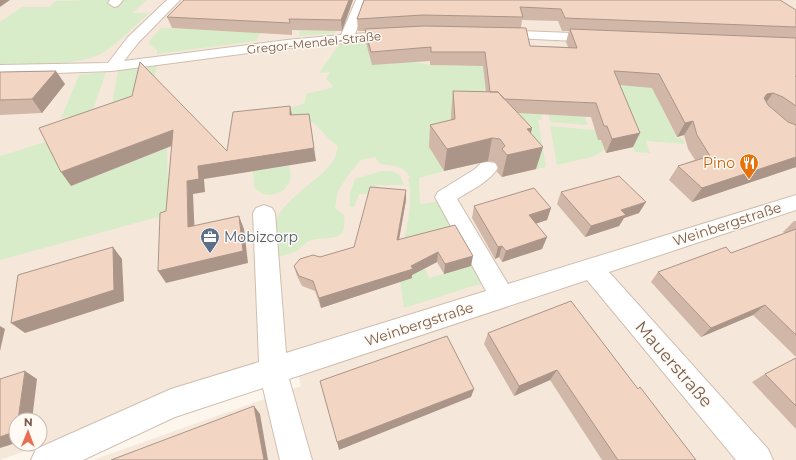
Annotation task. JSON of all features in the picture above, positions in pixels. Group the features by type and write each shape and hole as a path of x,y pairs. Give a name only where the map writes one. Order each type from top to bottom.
{"street":[{"path":"112,67 138,34 174,0"},
{"path":"346,38 362,0"},
{"name":"Gregor-Mendel-Straße","path":"0,70 112,67 346,38 407,34"},
{"path":"486,34 611,39"},
{"path":"488,168 482,174 445,197 502,297"},
{"name":"Weinbergstraße","path":"47,460 171,404 796,202"},
{"path":"264,213 273,371 296,460"},
{"name":"Mauerstraße","path":"591,268 757,460"}],"shaded area":[{"path":"0,0 796,0 796,460 93,460 301,386 293,354 48,443 48,412 8,412 8,452 22,452 0,460"}],"green space":[{"path":"147,0 132,13 149,13 116,44 93,57 67,63 54,64 0,64 0,22 22,7 49,7 56,1"},
{"path":"161,28 261,32 256,41 157,54 157,50 149,44 150,40"},
{"path":"300,30 336,31 335,33 299,36"},
{"path":"475,37 539,101 542,120 538,120 546,167 536,169 521,151 429,147 444,171 419,178 420,204 442,201 460,233 416,245 429,278 478,264 489,281 404,308 400,281 400,265 408,222 410,190 408,179 410,177 401,168 380,164 375,157 361,160 349,174 338,191 335,208 344,215 343,232 334,238 307,242 295,251 275,258 272,233 275,222 288,203 333,161 336,156 338,146 330,140 314,123 278,112 305,103 306,94 331,88 333,86 326,79 330,72 319,73 340,43 406,39 414,62 430,65 476,66"},
{"path":"157,66 148,105 109,120 118,71"},
{"path":"106,72 92,113 61,118 79,75"},
{"path":"672,77 661,106 677,138 682,138 685,144 646,141 650,153 635,152 614,100 585,117 588,125 550,122 543,90"},
{"path":"550,126 595,130 598,140 601,140 605,150 592,157 557,165"},
{"path":"48,141 71,186 167,148 169,214 0,260 0,156"},
{"path":"289,166 291,174 289,182 280,192 267,195 254,187 253,171"},
{"path":"381,171 392,171 400,175 404,185 377,185 375,194 359,194 354,207 350,207 350,194 355,179"}],"building":[{"path":"184,0 349,0 341,20 289,19 290,23 167,17"},
{"path":"364,0 780,0 796,10 796,27 565,18 561,9 520,7 523,17 423,15 357,19"},
{"path":"424,26 526,28 530,46 577,48 570,29 796,38 796,106 783,97 773,93 767,94 764,98 768,105 788,122 796,125 796,157 702,188 678,166 710,156 697,135 693,121 685,123 659,74 614,71 640,133 612,139 607,126 604,126 596,103 504,99 498,92 490,92 485,52 431,52 431,47 371,52 365,29"},
{"path":"140,62 227,151 233,112 290,106 290,115 309,114 314,148 198,166 199,179 187,181 188,227 239,216 243,251 158,271 160,213 166,211 173,130 61,172 39,128 132,96"},
{"path":"56,71 32,99 0,100 0,72"},
{"path":"453,91 498,92 532,128 527,129 543,147 507,155 502,149 505,146 500,139 492,138 447,149 430,125 455,119"},
{"path":"619,176 646,202 621,210 626,215 591,226 561,192"},
{"path":"370,187 406,190 397,240 455,225 473,256 445,264 438,252 411,266 413,269 319,298 313,281 299,276 294,266 300,259 313,255 320,257 354,247"},
{"path":"534,188 551,208 529,215 547,237 506,251 502,246 498,247 474,206"},
{"path":"796,229 796,335 765,305 711,328 658,272 726,247 731,253"},
{"path":"113,247 114,290 11,323 18,275"},
{"path":"571,301 638,389 640,387 696,460 618,460 557,370 519,386 488,333"},
{"path":"447,336 474,389 337,442 320,381"},
{"path":"796,358 796,406 765,374"},
{"path":"25,371 19,412 8,412 8,434 0,437 0,379"},
{"path":"254,406 264,460 111,460"}],"place":[{"name":"Pino","path":"749,180"},
{"name":"Mobizcorp","path":"210,254"}]}
